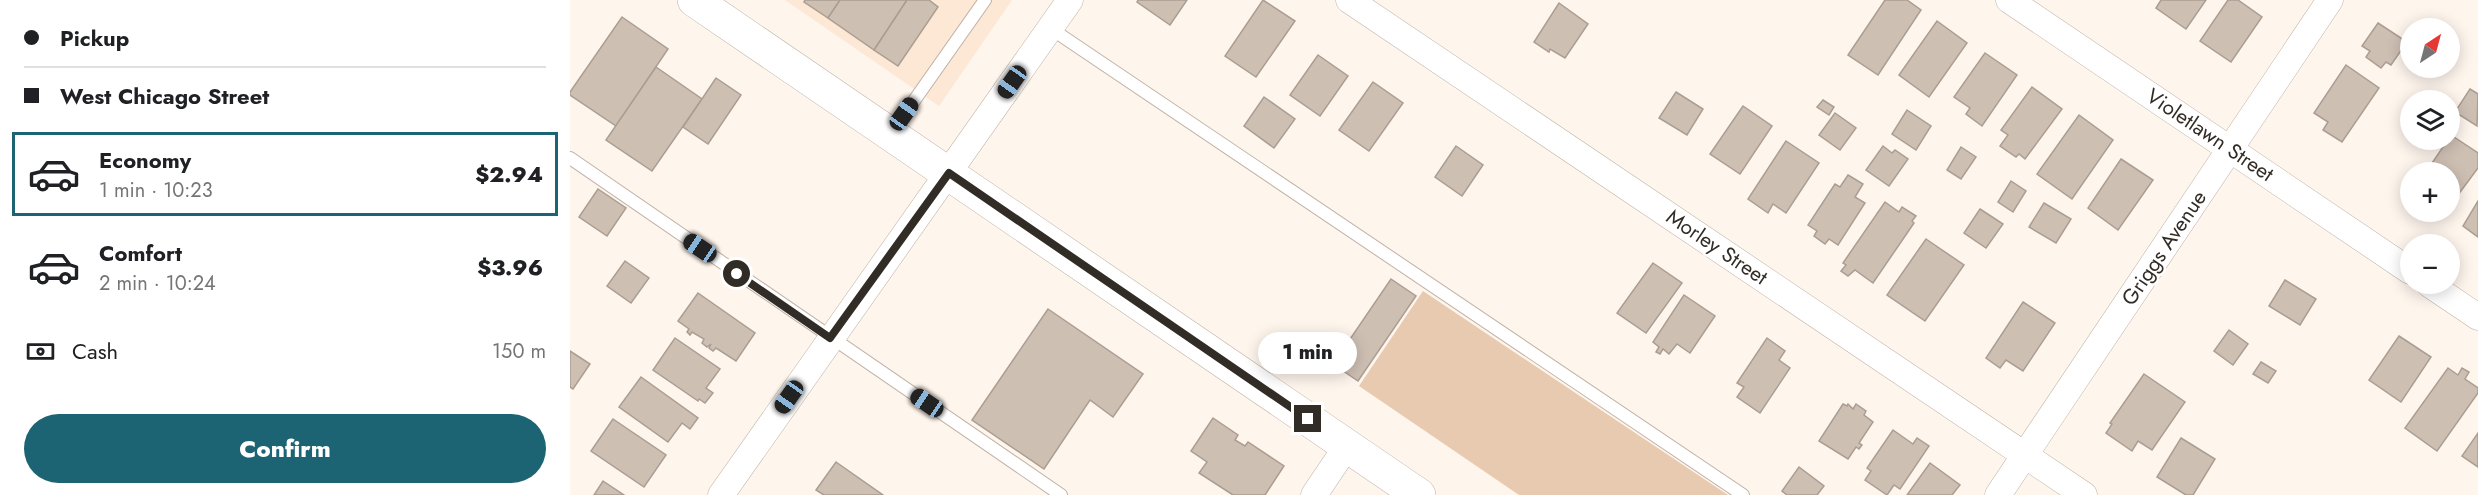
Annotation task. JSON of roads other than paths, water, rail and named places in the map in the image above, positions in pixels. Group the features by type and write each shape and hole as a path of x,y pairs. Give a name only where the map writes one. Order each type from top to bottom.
{"street":[{"path":"694,0 1419,495"},
{"name":"Morley Street","path":"1349,0 2084,495"},
{"name":"Violetlawn Street","path":"2009,0 2400,264"},
{"name":"Griggs Avenue","path":"1998,495 2330,0"},
{"path":"721,495 949,173 1059,9"},
{"path":"2444,294 2478,316"},
{"path":"1314,495 1347,446"}],"lane":[{"path":"891,133 985,0"},
{"path":"1059,9 1743,495"},
{"path":"570,158 1061,495"}]}
